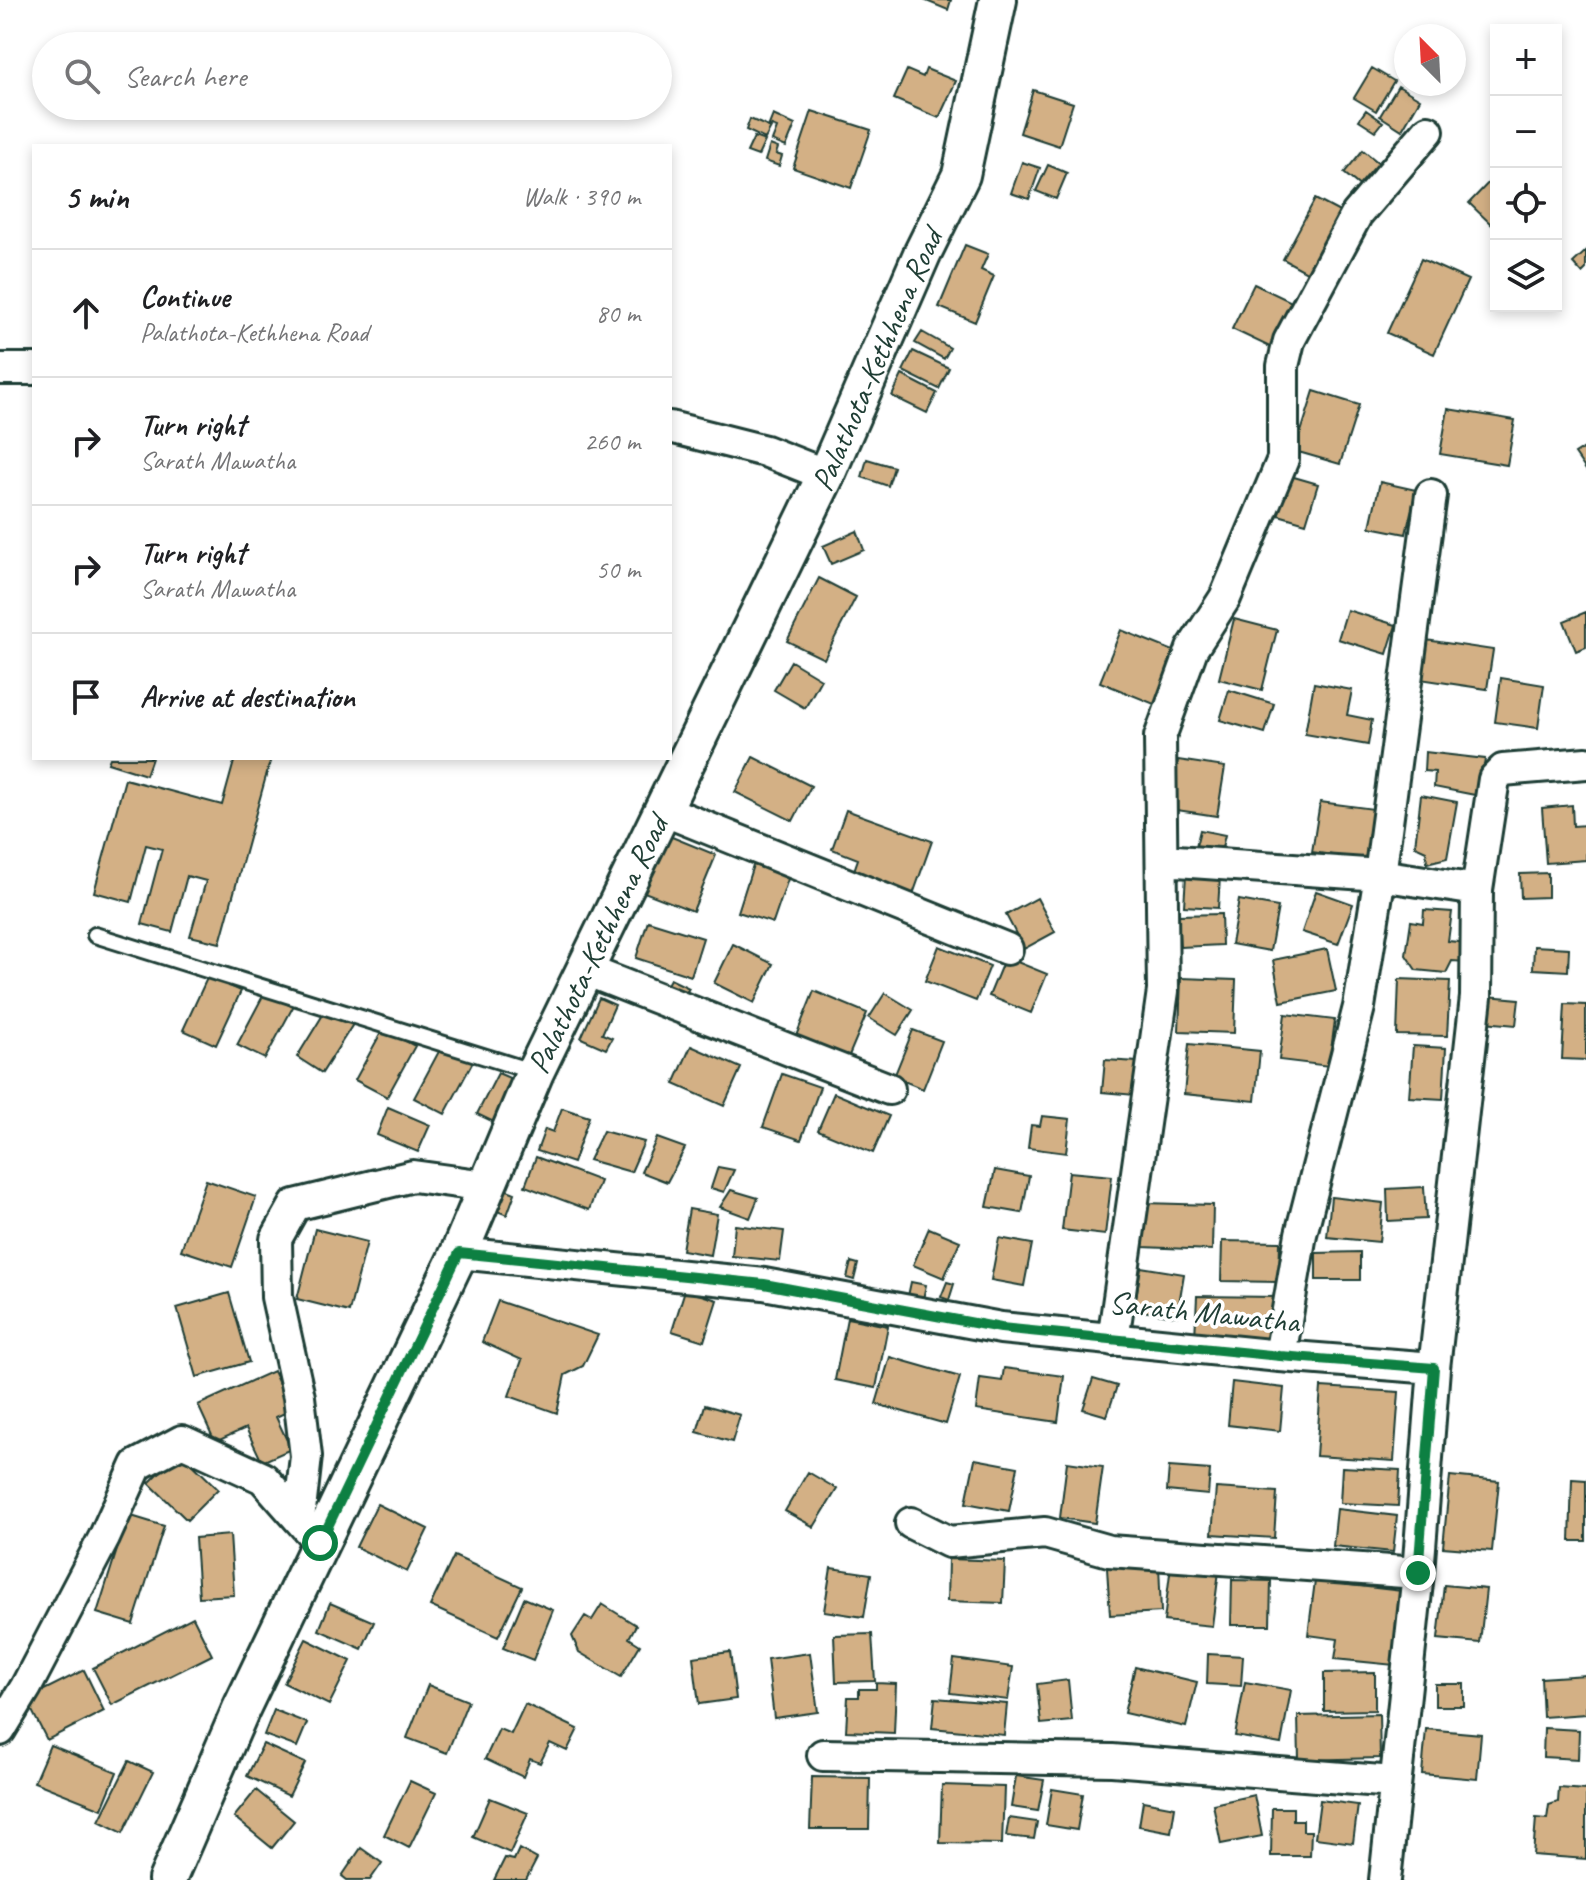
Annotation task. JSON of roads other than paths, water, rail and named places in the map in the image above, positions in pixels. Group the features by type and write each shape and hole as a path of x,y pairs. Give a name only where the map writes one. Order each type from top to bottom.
{"street":[{"name":"Palathota-Kethhena Road","path":"167,1880 241,1709 310,1531 459,1253 535,1072 826,475 922,254 961,175 998,0"},
{"path":"1113,1340 1163,991 1160,737 1192,649 1225,598 1283,459 1283,366 1289,341 1357,214 1428,131"},
{"path":"0,369 32,369"},
{"path":"672,428 765,451 826,475"},
{"path":"1280,1356 1301,1234 1359,1007 1380,875 1431,495"},
{"path":"1385,1880 1418,1573 1434,1368 1476,997 1477,890 1494,779 1503,770 1586,763"},
{"path":"663,810 1007,949"},
{"path":"1162,860 1380,875 1477,890"},
{"path":"583,969 889,1089"},
{"path":"310,1531 299,1397 277,1297 276,1239 295,1205 413,1176 486,1186"},
{"name":"Sarath Mawatha","path":"459,1253 764,1284 1001,1328 1434,1368"},
{"path":"0,1730 97,1552 137,1465 182,1441 263,1478 310,1531"},
{"path":"911,1523 949,1542 1045,1533 1109,1551 1418,1573"},
{"path":"823,1755 1112,1760 1394,1782"}],"lane":[{"path":"95,935 535,1072"}]}
